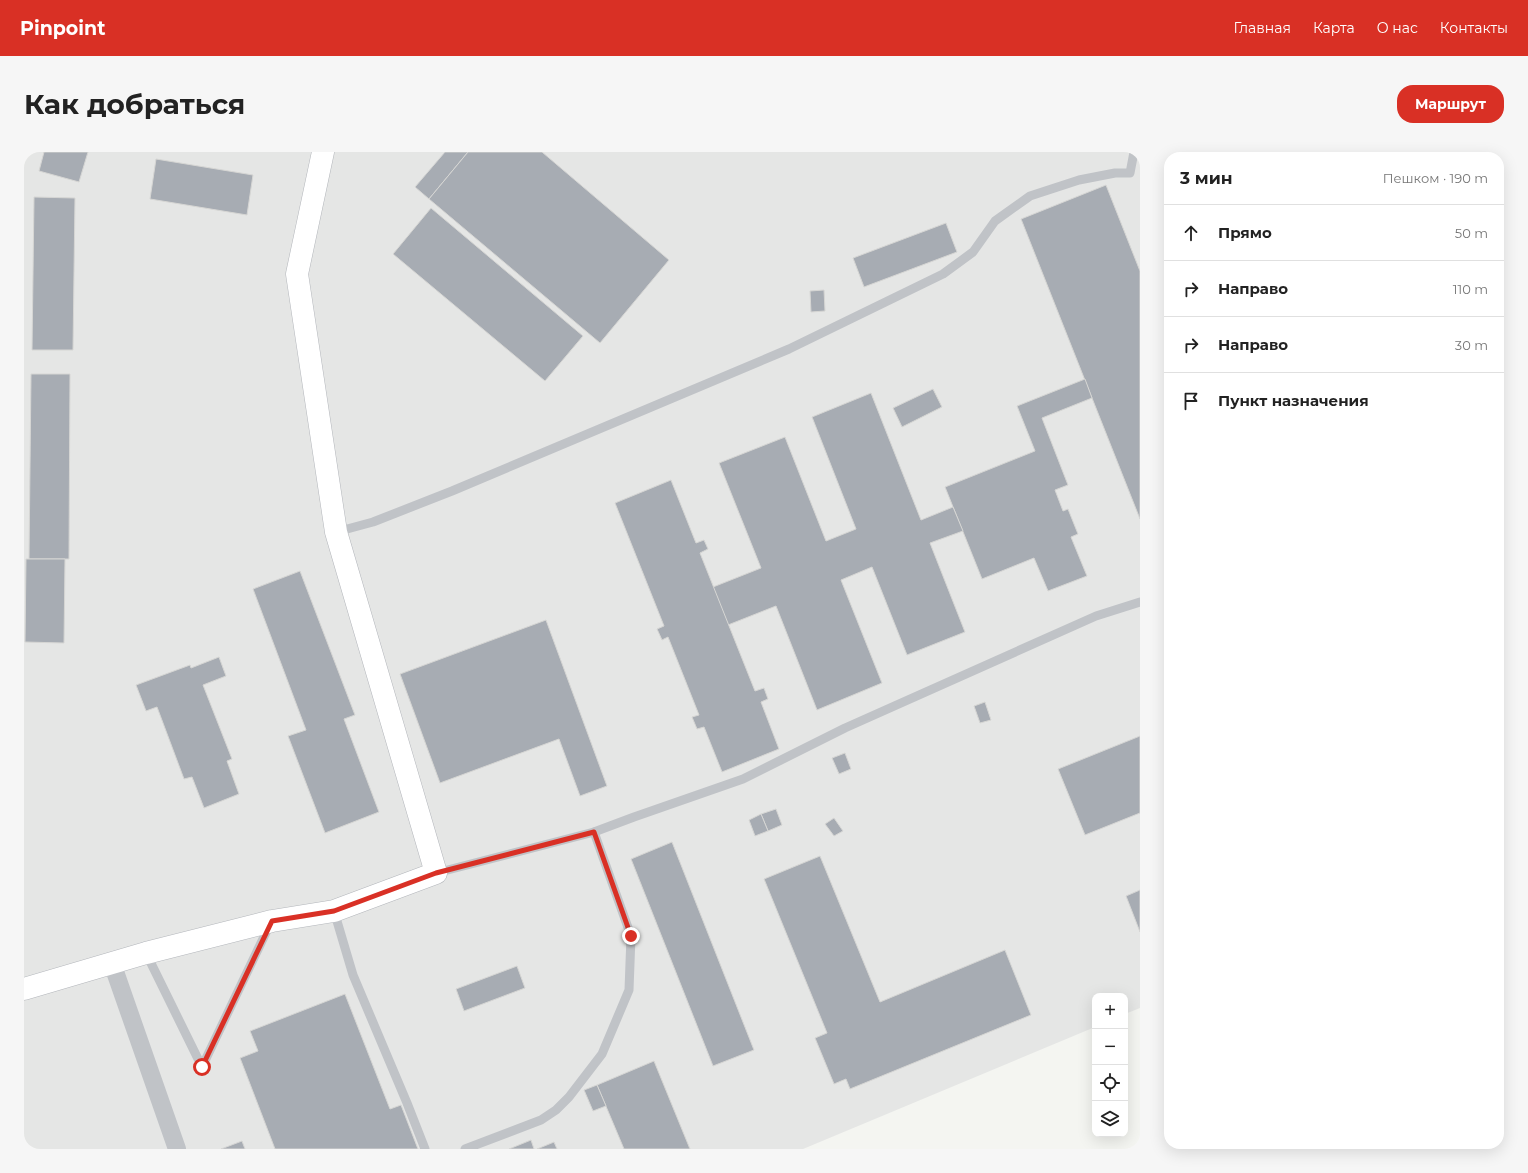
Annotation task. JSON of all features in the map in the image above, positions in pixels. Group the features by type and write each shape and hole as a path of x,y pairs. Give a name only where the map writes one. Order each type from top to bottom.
{"street":[{"path":"24,989 146,953 272,921 334,911 436,873 336,532 297,274 323,152"},
{"path":"112,963 177,1149"}],"lane":[{"path":"336,532 373,522 452,491 789,349 943,274 973,252 995,221 1030,196 1079,180 1115,173 1130,173 1134,152"},
{"path":"436,873 594,832 743,779 866,719 1096,616 1140,602"},
{"path":"466,1149 541,1120 556,1110 569,1097 602,1054 629,990 631,936 594,832"},
{"path":"334,911 353,974 425,1149"},
{"path":"146,953 202,1067 272,921"}],"shaded area":[{"path":"24,152 1140,152 1140,1008 1128,1013 1128,993 1092,993 1092,1028 803,1149 24,1149"}],"building":[{"path":"44,152 88,152 79,182 39,171"},
{"path":"445,152 468,152 429,199 415,187"},
{"path":"468,152 542,152 669,260 600,343 429,199"},
{"path":"156,159 253,175 247,215 150,199"},
{"path":"1106,185 1140,271 1140,519 1021,219"},
{"path":"34,197 75,198 73,350 32,350"},
{"path":"431,208 583,336 545,381 393,254"},
{"path":"946,223 957,252 864,287 853,258"},
{"path":"824,290 825,311 811,312 810,291"},
{"path":"31,374 70,374 69,559 29,559"},
{"path":"1085,379 1092,398 1042,418 1068,485 1055,490 1063,511 1068,509 1078,534 1071,537 1087,576 1048,591 1034,558 982,579 945,487 1035,451 1017,406"},
{"path":"933,389 942,407 902,427 893,408"},
{"path":"871,393 921,520 953,507 963,531 930,543 965,632 907,655 872,567 841,580 882,683 817,710 776,606 728,625 713,587 761,568 719,463 785,437 826,541 856,529 812,417"},
{"path":"671,480 696,543 704,540 708,549 700,553 755,691 764,688 768,699 761,702 779,749 722,772 704,727 697,729 692,717 699,715 668,637 662,640 657,629 664,626 615,503"},
{"path":"26,559 65,559 64,643 25,642"},
{"path":"300,571 355,715 344,719 379,812 325,833 288,736 306,730 253,589"},
{"path":"546,620 607,786 580,796 559,739 440,783 400,674"},
{"path":"219,657 226,676 203,685 232,759 227,761 239,794 204,808 192,777 184,779 157,707 146,711 136,685 190,665 191,668"},
{"path":"985,702 991,720 980,723 974,706"},
{"path":"1140,736 1140,813 1085,835 1058,769"},
{"path":"845,753 851,769 839,774 832,758"},
{"path":"776,809 782,825 768,831 761,814"},
{"path":"761,814 768,831 755,836 749,820"},
{"path":"834,818 843,831 834,836 825,824"},
{"path":"672,842 754,1050 713,1066 631,859"},
{"path":"820,856 880,1002 1005,950 1031,1015 850,1089 846,1079 834,1084 815,1038 827,1033 764,879"},
{"path":"1140,890 1140,932 1126,896"},
{"path":"517,966 525,988 464,1011 456,989"},
{"path":"345,994 390,1109 401,1105 418,1149 275,1149 240,1058 258,1051 250,1031"},
{"path":"654,1061 690,1149 624,1149 597,1085"},
{"path":"597,1085 606,1106 593,1111 584,1090"},
{"path":"531,1140 534,1149 509,1149"},
{"path":"242,1141 245,1149 221,1149"},
{"path":"554,1142 557,1149 537,1149"}],"route":[{"path":"202,1067 272,921 334,911 436,873 594,832 631,936"}]}
